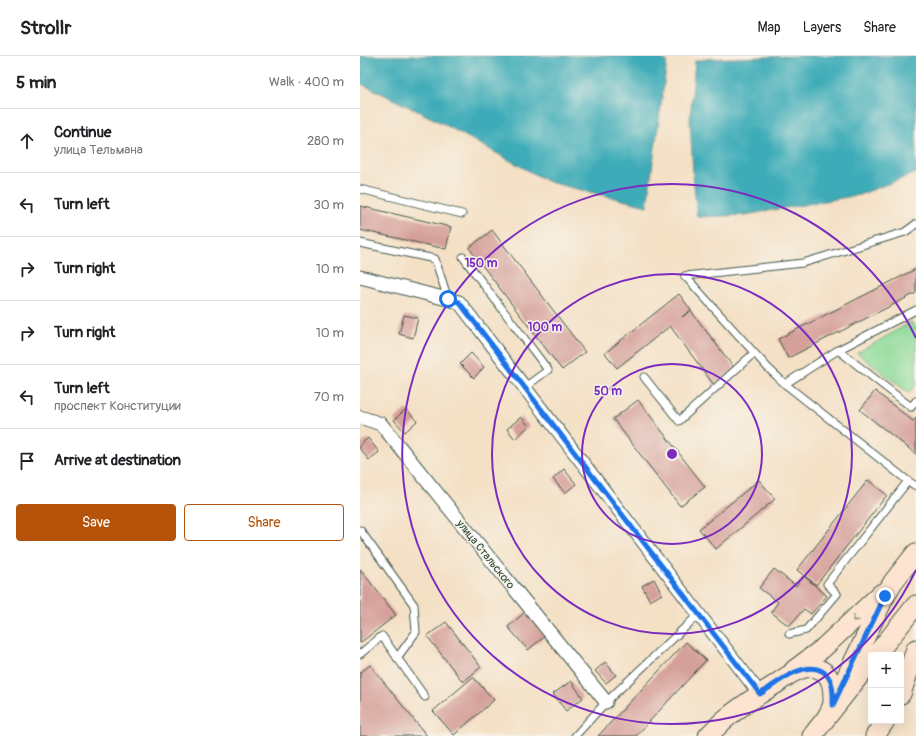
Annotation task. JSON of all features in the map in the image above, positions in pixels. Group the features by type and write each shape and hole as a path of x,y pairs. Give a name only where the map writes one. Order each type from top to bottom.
{"main road":[{"path":"783,679 822,649 893,582 916,554"},
{"path":"830,711 893,582"},
{"path":"878,652 916,604"},
{"path":"903,688 916,649"},
{"path":"812,736 830,711 868,666"},
{"path":"708,736 723,721 746,703 783,679 805,668 820,670 827,674 831,680 832,687 830,711"},
{"path":"875,736 883,724"}],"street":[{"path":"360,277 459,302 760,694"},
{"name":"улица Стальского","path":"360,417 381,424 606,702"}],"lane":[{"path":"360,189 462,214"},
{"path":"916,224 904,232 803,263 685,276 754,353 785,384 916,486"},
{"path":"360,243 435,259 448,299"},
{"path":"463,257 548,370 525,387"},
{"path":"785,384 838,350 916,310"},
{"path":"838,350 911,408 916,401"},
{"path":"644,377 679,421 754,353"},
{"path":"789,634 806,630 837,594 826,584 908,481"},
{"path":"360,530 414,605 416,632 398,658"},
{"path":"575,736 606,702 699,614"},
{"path":"360,654 382,636 426,697"}],"green space":[{"path":"911,322 916,327 916,385 909,393 857,353"}],"water":[{"path":"360,56 652,56 667,61 647,206 549,182 440,122 360,83"},
{"path":"801,56 916,56 916,173 859,195 745,215 697,217 690,120 695,61 707,59"}],"building":[{"path":"360,206 451,227 446,249 360,230"},
{"path":"492,230 585,352 562,370 469,248"},
{"path":"916,269 916,293 788,358 778,339"},
{"path":"679,294 691,310 682,317 691,311 735,369 714,385 670,326 617,368 605,353"},
{"path":"404,315 418,318 413,338 399,334"},
{"path":"471,353 484,367 474,378 460,364"},
{"path":"875,391 913,421 916,418 916,454 860,410"},
{"path":"638,400 705,487 680,506 613,419"},
{"path":"406,409 417,421 405,432 394,420"},
{"path":"521,417 529,426 515,439 507,429"},
{"path":"368,438 379,452 369,460 360,449 360,445"},
{"path":"564,469 576,484 565,493 553,479"},
{"path":"759,480 775,499 716,549 699,529"},
{"path":"868,480 887,495 816,585 797,570"},
{"path":"360,569 396,615 360,643"},
{"path":"774,569 796,586 804,576 827,596 811,614 804,609 789,626 771,612 778,602 759,588"},
{"path":"654,579 662,594 650,601 642,586"},
{"path":"525,612 545,636 528,650 508,627"},
{"path":"446,622 481,667 463,682 427,636"},
{"path":"686,642 706,660 636,736 598,736"},
{"path":"605,662 616,675 606,683 595,671"},
{"path":"370,665 427,736 360,736 360,673"},
{"path":"473,677 494,700 454,735 433,711"},
{"path":"571,681 583,698 566,711 553,694"}],"route":[{"path":"448,299 459,302 760,694 797,671 805,668 813,668 827,674 831,680 833,705 885,596"}]}
